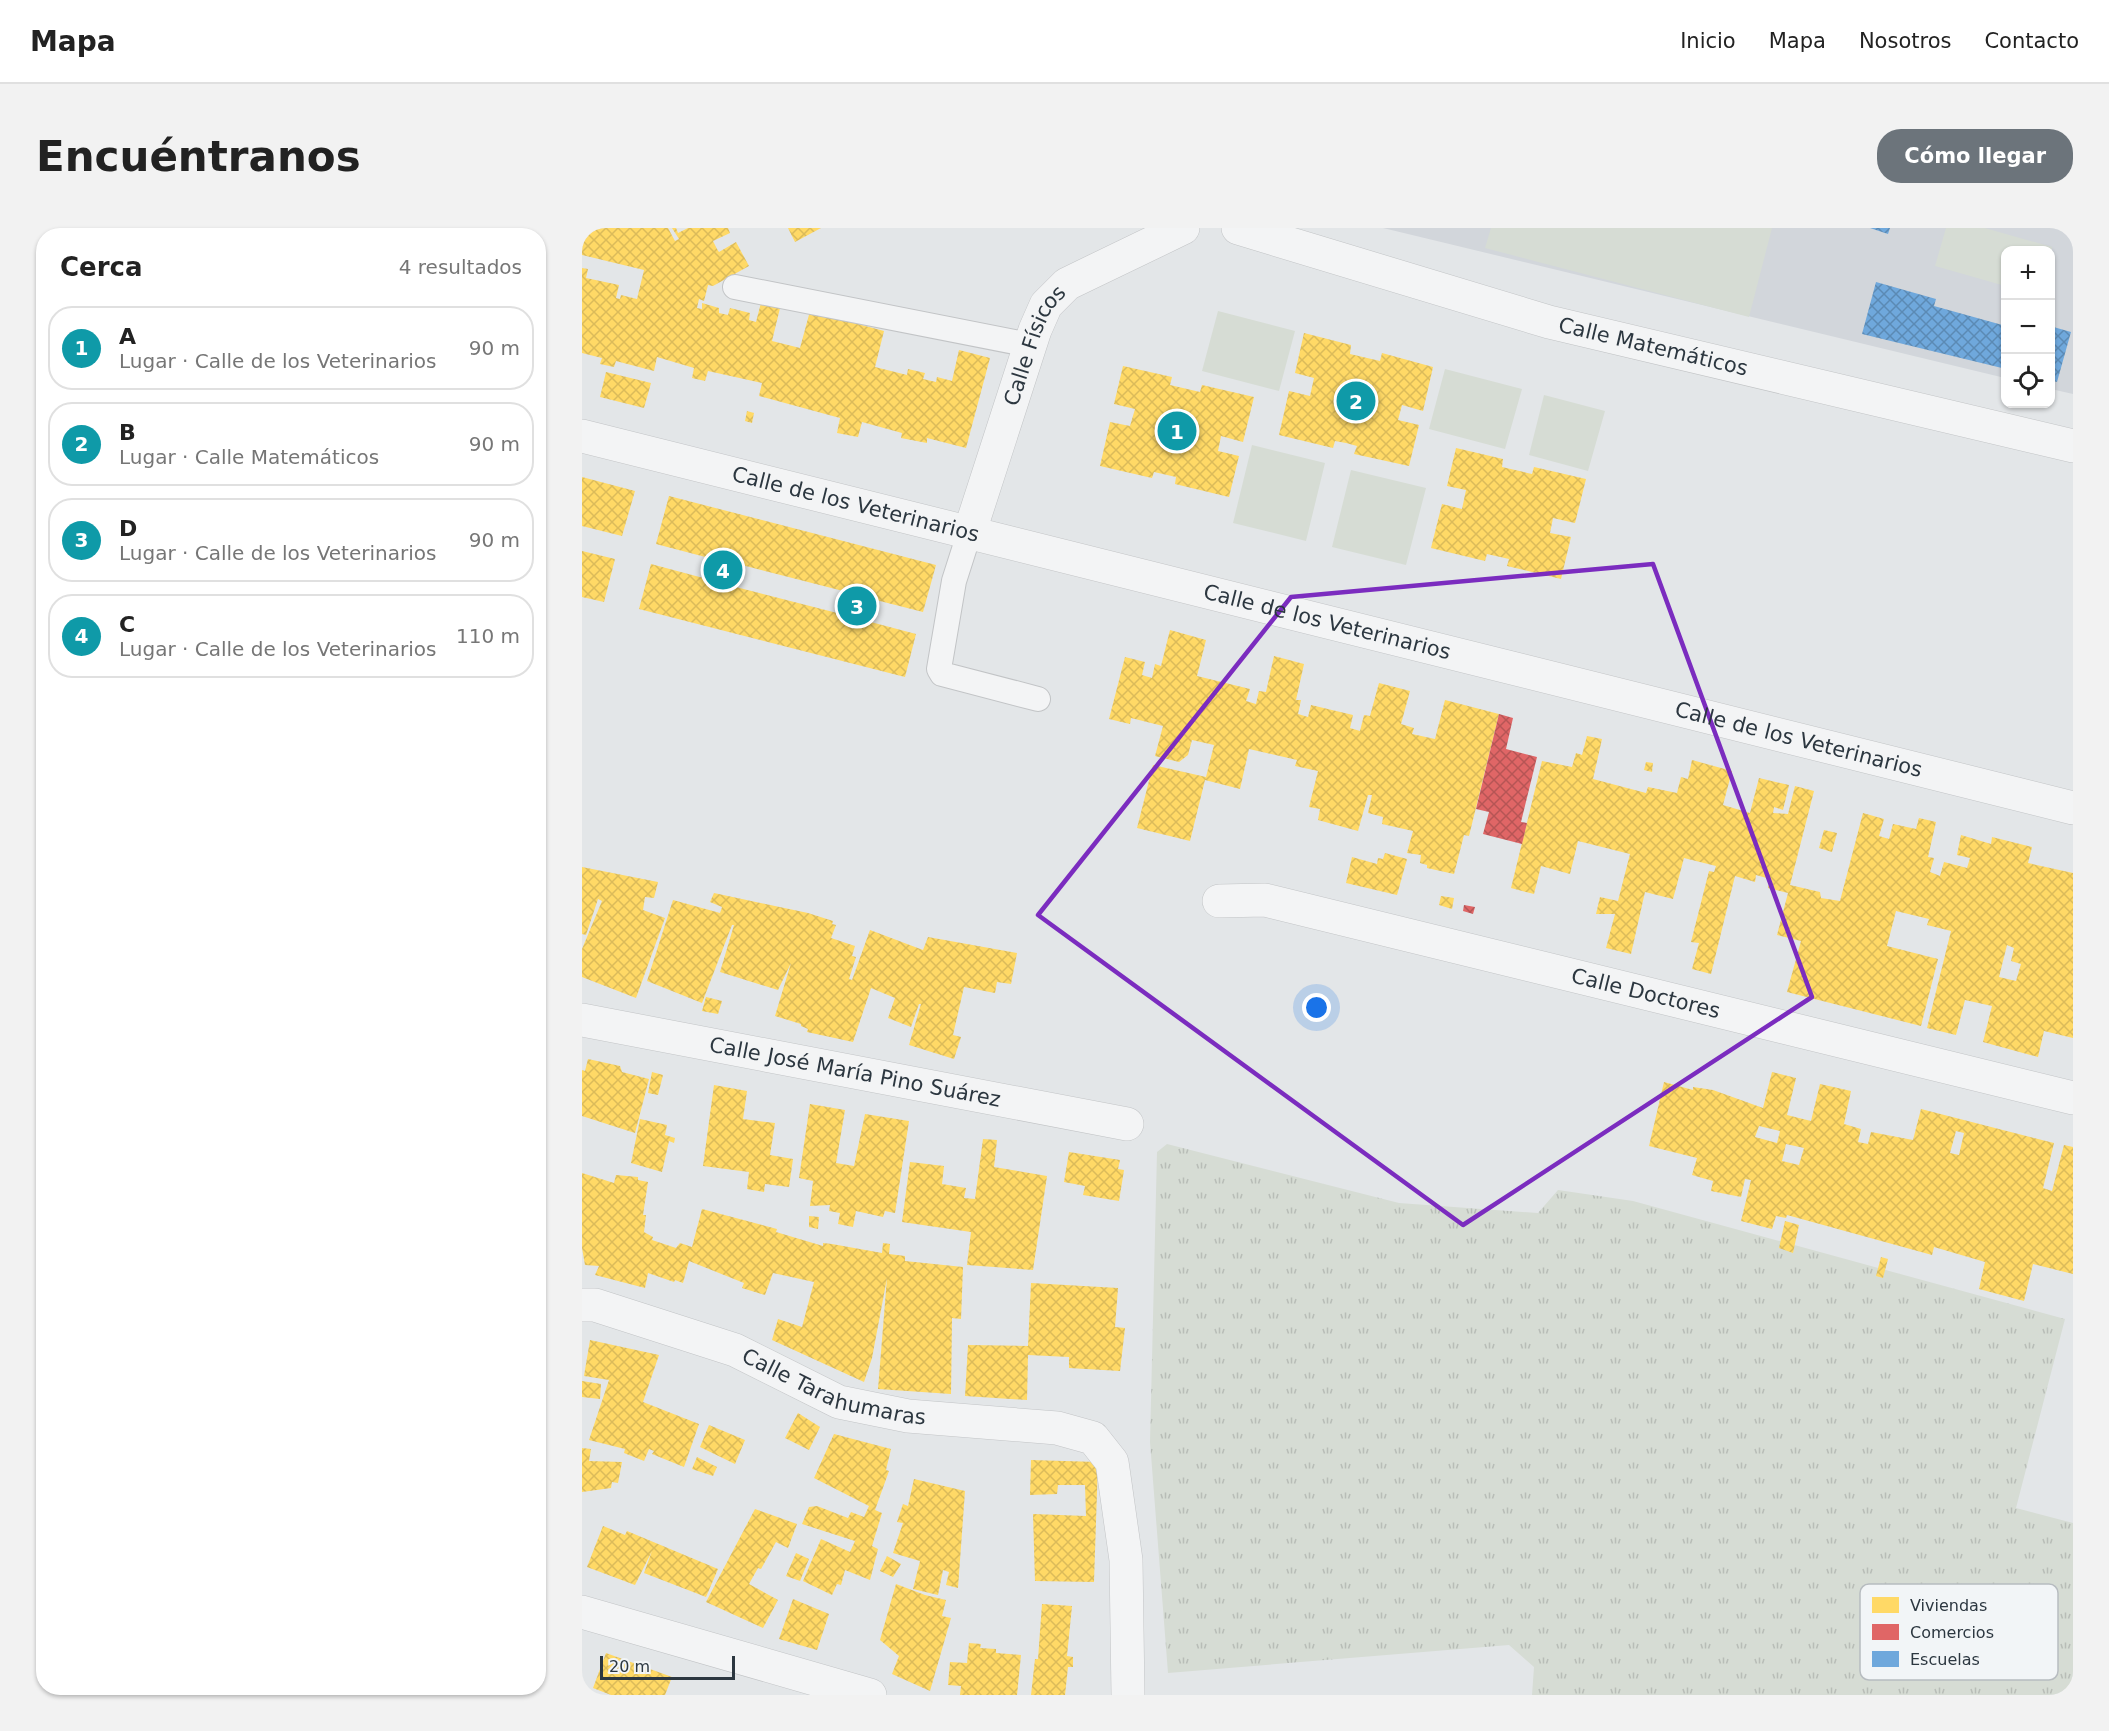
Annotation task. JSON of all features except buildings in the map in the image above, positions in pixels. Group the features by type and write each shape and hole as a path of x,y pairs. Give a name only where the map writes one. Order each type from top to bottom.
{"street":[{"name":"Calle Físicos","path":"969,534 1030,345 1046,305 1067,284 1183,228"},
{"name":"Calle Matemáticos","path":"1238,228 1549,322 2073,446"},
{"name":"Calle de los Veterinarios","path":"582,436 2073,808"},
{"name":"Calle Doctores","path":"1219,901 1265,900 2073,1098"},
{"name":"Calle José María Pino Suárez","path":"582,1020 1127,1124"},
{"name":"Calle Tarahumaras","path":"582,1305 595,1305 735,1350 839,1402 908,1416 1057,1428 1093,1438 1112,1462 1124,1549 1128,1695"},
{"path":"582,1612 870,1695"}],"lane":[{"path":"735,287 1030,345"},
{"path":"969,534 954,581 939,669 942,674 1038,699"}],"highlighted area":[{"path":"1653,564 1812,997 1463,1225 1038,915 1291,597"}],"shaded area":[{"path":"1383,228 2073,228 2073,394 2055,390 2055,246 2001,246 2001,377"}],"green space":[{"path":"1491,228 1772,228 1749,317 1485,248"},
{"path":"1946,228 1985,228 2048,246 2001,246 2001,285 1935,266"},
{"path":"1218,311 1295,331 1279,391 1202,371"},
{"path":"1445,369 1522,389 1505,449 1429,429"},
{"path":"1544,395 1605,411 1588,471 1529,455"},
{"path":"1252,445 1325,463 1306,541 1233,523"},
{"path":"1351,470 1426,488 1406,565 1332,547"},
{"path":"1167,1144 1399,1203 1538,1213 1558,1190 1633,1201 2065,1319 2016,1508 2073,1523 2073,1695 1532,1695 1534,1667 1509,1645 1168,1673 1150,1442 1157,1152"}],"place":[{"name":"B","path":"1356,401"},
{"name":"A","path":"1177,431"},
{"name":"C","path":"723,570"},
{"name":"D","path":"857,606"}]}
